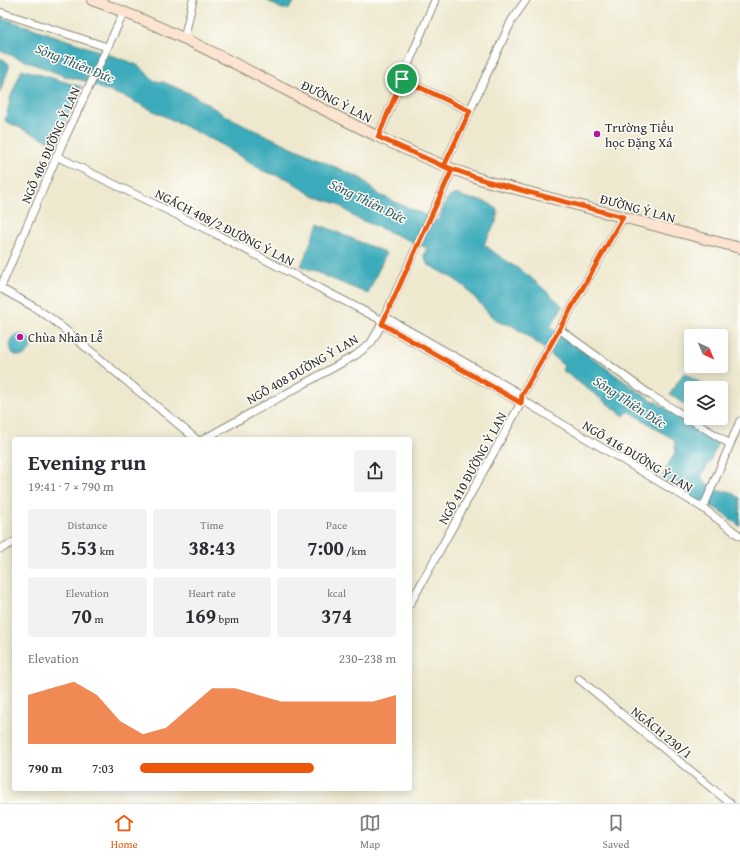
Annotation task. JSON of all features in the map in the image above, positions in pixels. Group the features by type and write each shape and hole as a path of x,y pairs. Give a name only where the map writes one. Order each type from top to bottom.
{"main road":[{"name":"ĐƯỜNG Ỷ LAN","path":"92,0 124,12 216,54 378,137 448,168 486,181 740,248"}],"street":[{"path":"184,39 193,0"},
{"path":"378,137 435,0"},
{"name":"NGÕ 408 ĐƯỜNG Ỷ LAN","path":"208,437 356,355 371,343 383,321 438,200 448,168 470,111 512,20 526,0"},
{"path":"0,12 108,47"},
{"name":"NGÕ 406 ĐƯỜNG Ỷ LAN","path":"0,287 56,156 124,12"},
{"path":"402,79 470,111"},
{"name":"NGÁCH 408/2 ĐƯỜNG Ỷ LAN","path":"56,156 210,232 383,321 452,360"},
{"name":"NGÕ 410 ĐƯỜNG Ỷ LAN","path":"412,600 545,355 623,217"},
{"path":"0,287 52,319 194,437"},
{"path":"560,329 652,396 730,444"},
{"name":"NGÕ 416 ĐƯỜNG Ỷ LAN","path":"452,360 522,399 703,508 740,536"},
{"path":"703,508 740,421"},
{"path":"0,549 12,543"},
{"name":"NGÁCH 230/1","path":"579,679 730,803"}],"water":[{"path":"266,0 295,0 289,9 282,9"},
{"name":"Sông Thiên Đức","path":"0,17 139,66 155,81 163,82 191,94 225,115 261,133 362,179 380,195 438,221 447,199 455,194 492,205 498,211 496,222 484,244 529,276 563,306 550,327 639,392 684,419 684,425 694,425 719,440 710,462 701,476 706,483 717,491 729,491 740,498 740,526 717,509 702,504 660,479 676,451 674,440 629,411 624,416 562,370 564,366 531,338 511,325 501,323 491,316 464,286 427,264 424,255 427,248 354,217 338,204 313,196 288,179 263,171 217,142 123,96 82,80 67,77 0,51"},
{"path":"0,58 9,64 9,68 0,92"},
{"path":"22,69 82,87 55,144 5,121 11,96"},
{"path":"318,224 386,253 368,294 301,266"},
{"path":"20,334 28,337 31,345 28,353 20,356 12,353 9,345 12,337"},
{"path":"685,373 698,381 684,381 684,405 670,394"}],"place":[{"name":"Trường Tiểu học Đặng Xá","path":"597,134"},
{"name":"Chùa Nhân Lễ","path":"20,337"}],"route":[{"path":"402,79 470,111 444,166 486,181 623,217 522,395 521,403 382,324 452,170 378,137 402,79"}]}
